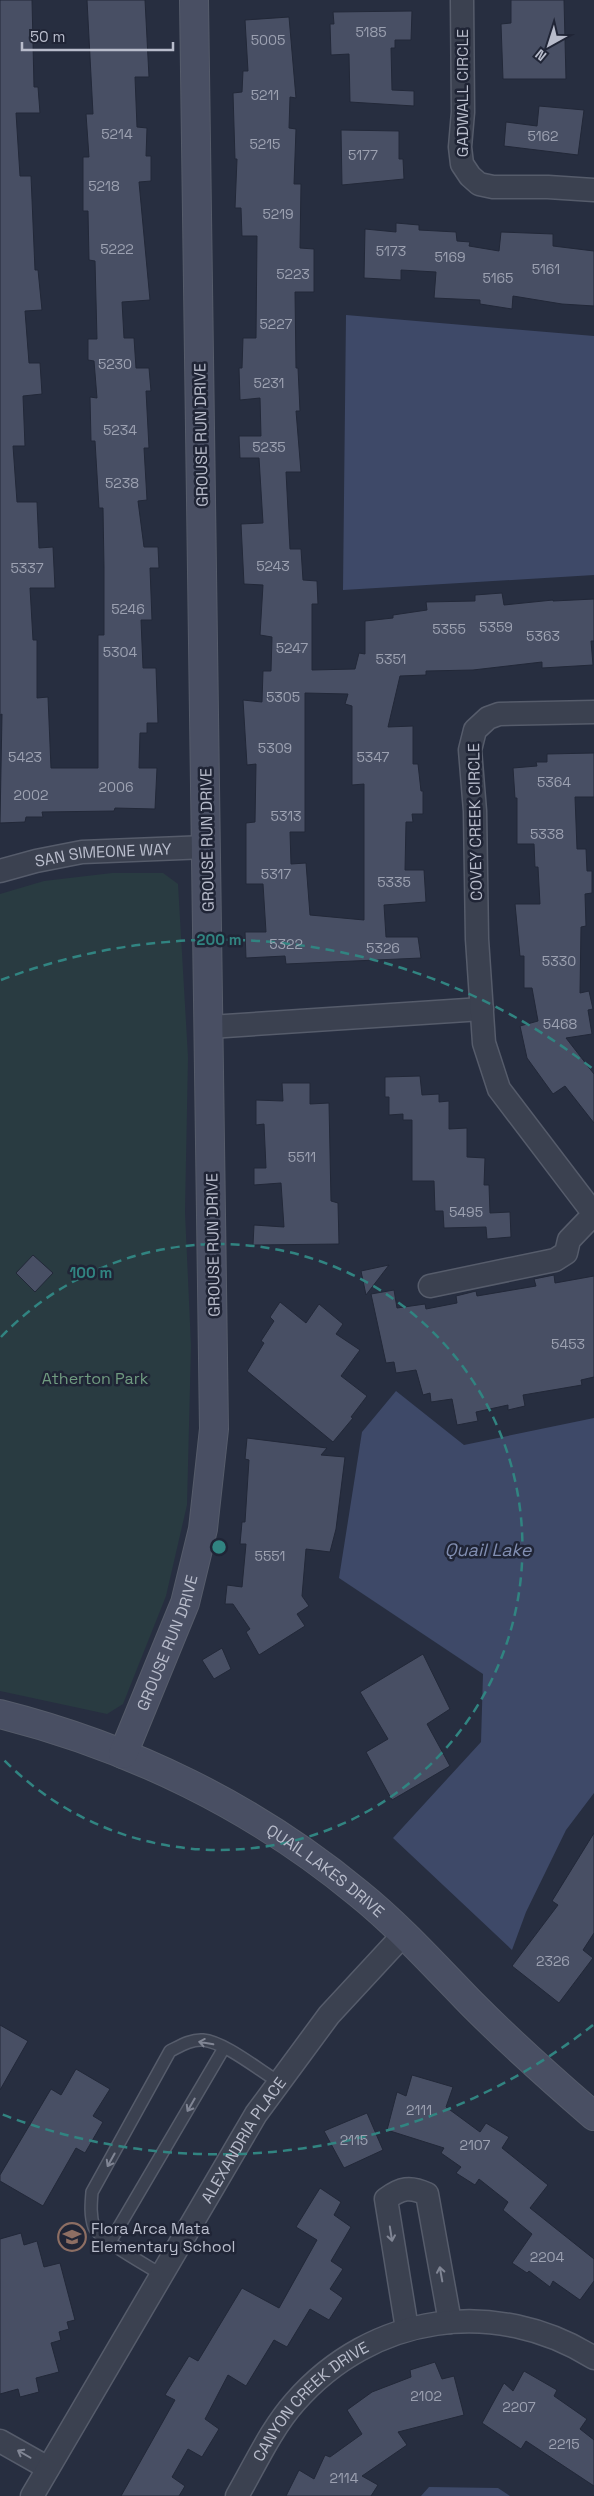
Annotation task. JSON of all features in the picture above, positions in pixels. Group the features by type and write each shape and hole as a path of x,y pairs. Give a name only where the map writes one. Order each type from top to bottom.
{"street":[{"name":"GROUSE RUN DRIVE","path":"123,1754 184,1603 203,1529 210,1480 215,1399 194,0"},
{"name":"GADWALL CIRCLE","path":"462,0 463,112 460,147 462,164 470,176 479,184 493,187 548,186 594,190"},
{"name":"COVEY CREEK CIRCLE","path":"594,712 499,714 488,718 475,730 471,739 470,750 475,811 477,939 484,1043 499,1089 594,1214"},
{"name":"SAN SIMEONE WAY","path":"0,871 36,861 82,852 207,847"},
{"path":"210,1027 482,1009"},
{"path":"430,1286 555,1260 566,1253 569,1240 594,1214"},
{"name":"QUAIL LAKES DRIVE","path":"0,1714 50,1727 123,1754 189,1782 257,1820 339,1878 404,1934 544,2073 594,2116"},
{"name":"ALEXANDRIA PLACE","path":"32,2496 256,2114 329,2015 404,1934"},
{"path":"407,2330 386,2199 399,2190 406,2188 415,2189 427,2194 450,2322"},
{"name":"CANYON CREEK DRIVE","path":"237,2496 278,2425 312,2384 333,2367 394,2332 450,2322 483,2322 542,2334 571,2344 594,2358"},
{"path":"0,2441 48,2468"}],"lane":[{"path":"162,2275 94,2230 91,2210 92,2192 170,2051 183,2044 204,2040 224,2048 279,2082"},
{"path":"110,2242 224,2048"}],"green space":[{"name":"Atherton Park","path":"112,873 163,873 178,884 188,1057 185,1212 191,1346 187,1505 166,1596 123,1704 107,1714 0,1691 0,894 44,881"}],"water":[{"path":"346,315 594,336 594,575 343,590"},
{"name":"Quail Lake","path":"396,1391 464,1445 594,1418 594,1793 566,1830 526,1912 512,1950 393,1838 481,1742 483,1674 339,1578 362,1432"},
{"path":"429,2487 498,2488 510,2496 421,2496"}],"building":[{"path":"0,0 32,0 34,87 38,87 40,113 16,113 20,176 31,176 35,270 38,270 42,310 25,311 29,363 40,363 42,394 23,396 25,446 13,446 17,502 37,502 39,548 53,547 55,588 30,588 33,640 37,640 37,698 48,697 51,768 98,768 98,635 104,635 104,568 103,508 99,508 95,441 91,441 90,397 97,398 94,361 88,360 88,339 97,339 95,261 89,260 88,211 83,211 83,157 89,157 86,114 93,114 87,0 145,0 149,77 135,77 137,127 147,128 146,156 151,156 151,181 139,182 150,300 122,302 124,338 134,338 136,368 149,368 151,391 146,391 149,448 144,448 147,500 138,501 144,547 158,547 159,568 150,568 152,620 141,620 143,668 156,668 158,723 147,723 147,733 140,733 139,768 157,768 155,809 115,808 114,811 42,812 43,817 26,817 25,822 0,823 2,714 0,715"},
{"path":"511,0 564,0 566,79 503,79 501,24 511,23"},
{"path":"412,11 411,40 395,40 395,48 391,48 392,90 414,91 414,106 350,102 349,54 331,55 330,24 334,24 333,12"},
{"path":"289,17 296,98 290,97 289,128 296,129 294,184 301,184 300,248 314,249 314,292 295,292 296,368 298,368 300,411 296,411 301,472 286,472 290,549 301,549 303,580 317,581 318,604 312,604 312,670 355,669 359,653 365,654 365,621 393,618 393,615 427,610 426,602 475,601 475,595 502,593 504,605 553,600 594,599 594,641 591,641 593,665 542,668 542,662 473,670 426,671 426,675 400,676 388,727 413,726 413,764 418,764 421,791 423,791 423,814 412,814 413,822 406,822 405,870 424,870 426,902 384,905 386,937 418,937 421,958 286,964 285,956 246,958 245,932 266,932 263,884 246,884 246,823 255,822 256,764 247,765 243,700 262,702 263,671 271,671 272,637 260,635 263,585 244,584 241,524 263,523 259,458 240,458 239,436 261,436 260,398 240,400 239,368 242,368 243,338 256,338 257,236 242,236 241,208 235,208 237,159 235,159 233,93 242,92 243,71 248,71 245,20","holes":["305,693 348,694 345,704 352,706 352,785 364,784 364,920 310,915 306,863 291,864 290,832 305,832"]},
{"path":"539,106 584,110 578,155 504,146 506,122 537,126"},
{"path":"341,130 399,131 399,159 403,159 404,179 342,185"},
{"path":"396,223 419,225 419,230 456,232 457,241 470,242 469,246 499,251 501,232 553,234 553,246 594,251 594,306 562,304 513,296 512,309 480,304 480,300 434,298 436,272 401,270 401,280 364,278 365,229 396,232"},
{"path":"594,753 594,797 575,797 577,849 586,849 587,871 592,871 592,893 585,894 586,926 581,927 580,993 589,991 593,1009 588,1010 592,1034 566,1038 594,1074 594,1123 565,1086 553,1094 527,1058 520,1026 538,1021 532,988 524,988 524,956 520,956 515,904 540,904 538,867 535,867 534,844 517,844 517,798 515,798 513,768 537,766 536,762 547,762 547,754"},
{"path":"420,1076 422,1095 439,1094 439,1102 449,1101 449,1129 467,1128 467,1157 485,1158 484,1185 489,1185 490,1213 510,1212 511,1237 487,1239 486,1227 444,1228 443,1211 435,1211 434,1181 412,1181 412,1120 403,1120 403,1114 389,1115 389,1097 385,1097 385,1077"},
{"path":"282,1083 310,1083 310,1104 329,1103 331,1201 338,1203 339,1244 253,1245 254,1225 284,1227 281,1183 254,1185 254,1168 266,1168 264,1124 256,1125 256,1100 283,1101"},
{"path":"33,1255 53,1273 35,1292 16,1273"},
{"path":"389,1265 366,1295 361,1271"},
{"path":"554,1275 555,1283 594,1276 594,1377 581,1380 582,1385 523,1395 525,1406 508,1410 508,1405 476,1412 478,1421 457,1425 452,1399 431,1402 430,1393 423,1395 416,1370 396,1373 394,1362 386,1363 371,1294 394,1290 397,1308 425,1304 426,1309 457,1303 456,1296 476,1291 477,1296 536,1286 534,1279"},
{"path":"280,1302 306,1323 319,1304 343,1324 336,1334 360,1350 341,1376 367,1396 351,1417 353,1418 333,1442 247,1371 264,1343 261,1341 274,1321 270,1317"},
{"path":"247,1438 327,1448 321,1455 345,1457 336,1529 330,1552 306,1549 302,1596 309,1606 297,1614 305,1626 259,1655 246,1632 250,1629 233,1604 225,1604 227,1585 242,1587 246,1544 240,1544 242,1522 245,1522 249,1460 245,1459"},
{"path":"222,1648 231,1669 214,1679 202,1660"},
{"path":"423,1654 450,1709 427,1724 450,1766 392,1800 366,1752 388,1739 360,1692"},
{"path":"594,1833 594,1933 583,1950 593,1958 559,2003 512,1966 558,1905 552,1901"},
{"path":"0,2025 28,2041 0,2090"},
{"path":"76,2069 110,2089 93,2116 103,2122 85,2153 76,2148 43,2206 0,2181 0,2175 51,2089 61,2095"},
{"path":"412,2075 453,2087 446,2107 480,2132 486,2123 509,2137 502,2148 548,2185 530,2208 594,2259 594,2281 580,2300 553,2281 550,2287 529,2271 527,2273 512,2263 532,2234 503,2210 508,2202 479,2179 475,2185 456,2173 461,2167 441,2153 444,2148 387,2130 397,2092 406,2096"},
{"path":"367,2113 383,2150 344,2168 324,2131"},
{"path":"320,2188 341,2202 334,2215 351,2227 331,2261 343,2269 330,2289 343,2298 329,2320 310,2309 287,2347 274,2340 246,2386 228,2375 205,2419 219,2429 202,2457 188,2449 172,2477 185,2486 179,2496 121,2496 175,2400 165,2395 189,2356 198,2361 242,2288 279,2308 317,2240 296,2227"},
{"path":"21,2233 24,2245 37,2241 44,2267 60,2263 75,2320 67,2322 69,2329 59,2332 61,2340 51,2343 59,2372 36,2378 39,2392 20,2397 18,2389 0,2394 0,2239"},
{"path":"435,2362 442,2379 454,2376 464,2415 398,2432 407,2445 362,2476 378,2485 371,2496 286,2496 299,2470 314,2479 325,2455 330,2457 362,2434 347,2410 372,2392 411,2377 410,2370"},
{"path":"524,2371 557,2390 554,2396 587,2419 580,2429 594,2440 594,2486 526,2441 521,2449 482,2423 504,2383 513,2391"}],"place":[{"name":"Flora Arca Mata Elementary School","path":"72,2237"}]}
